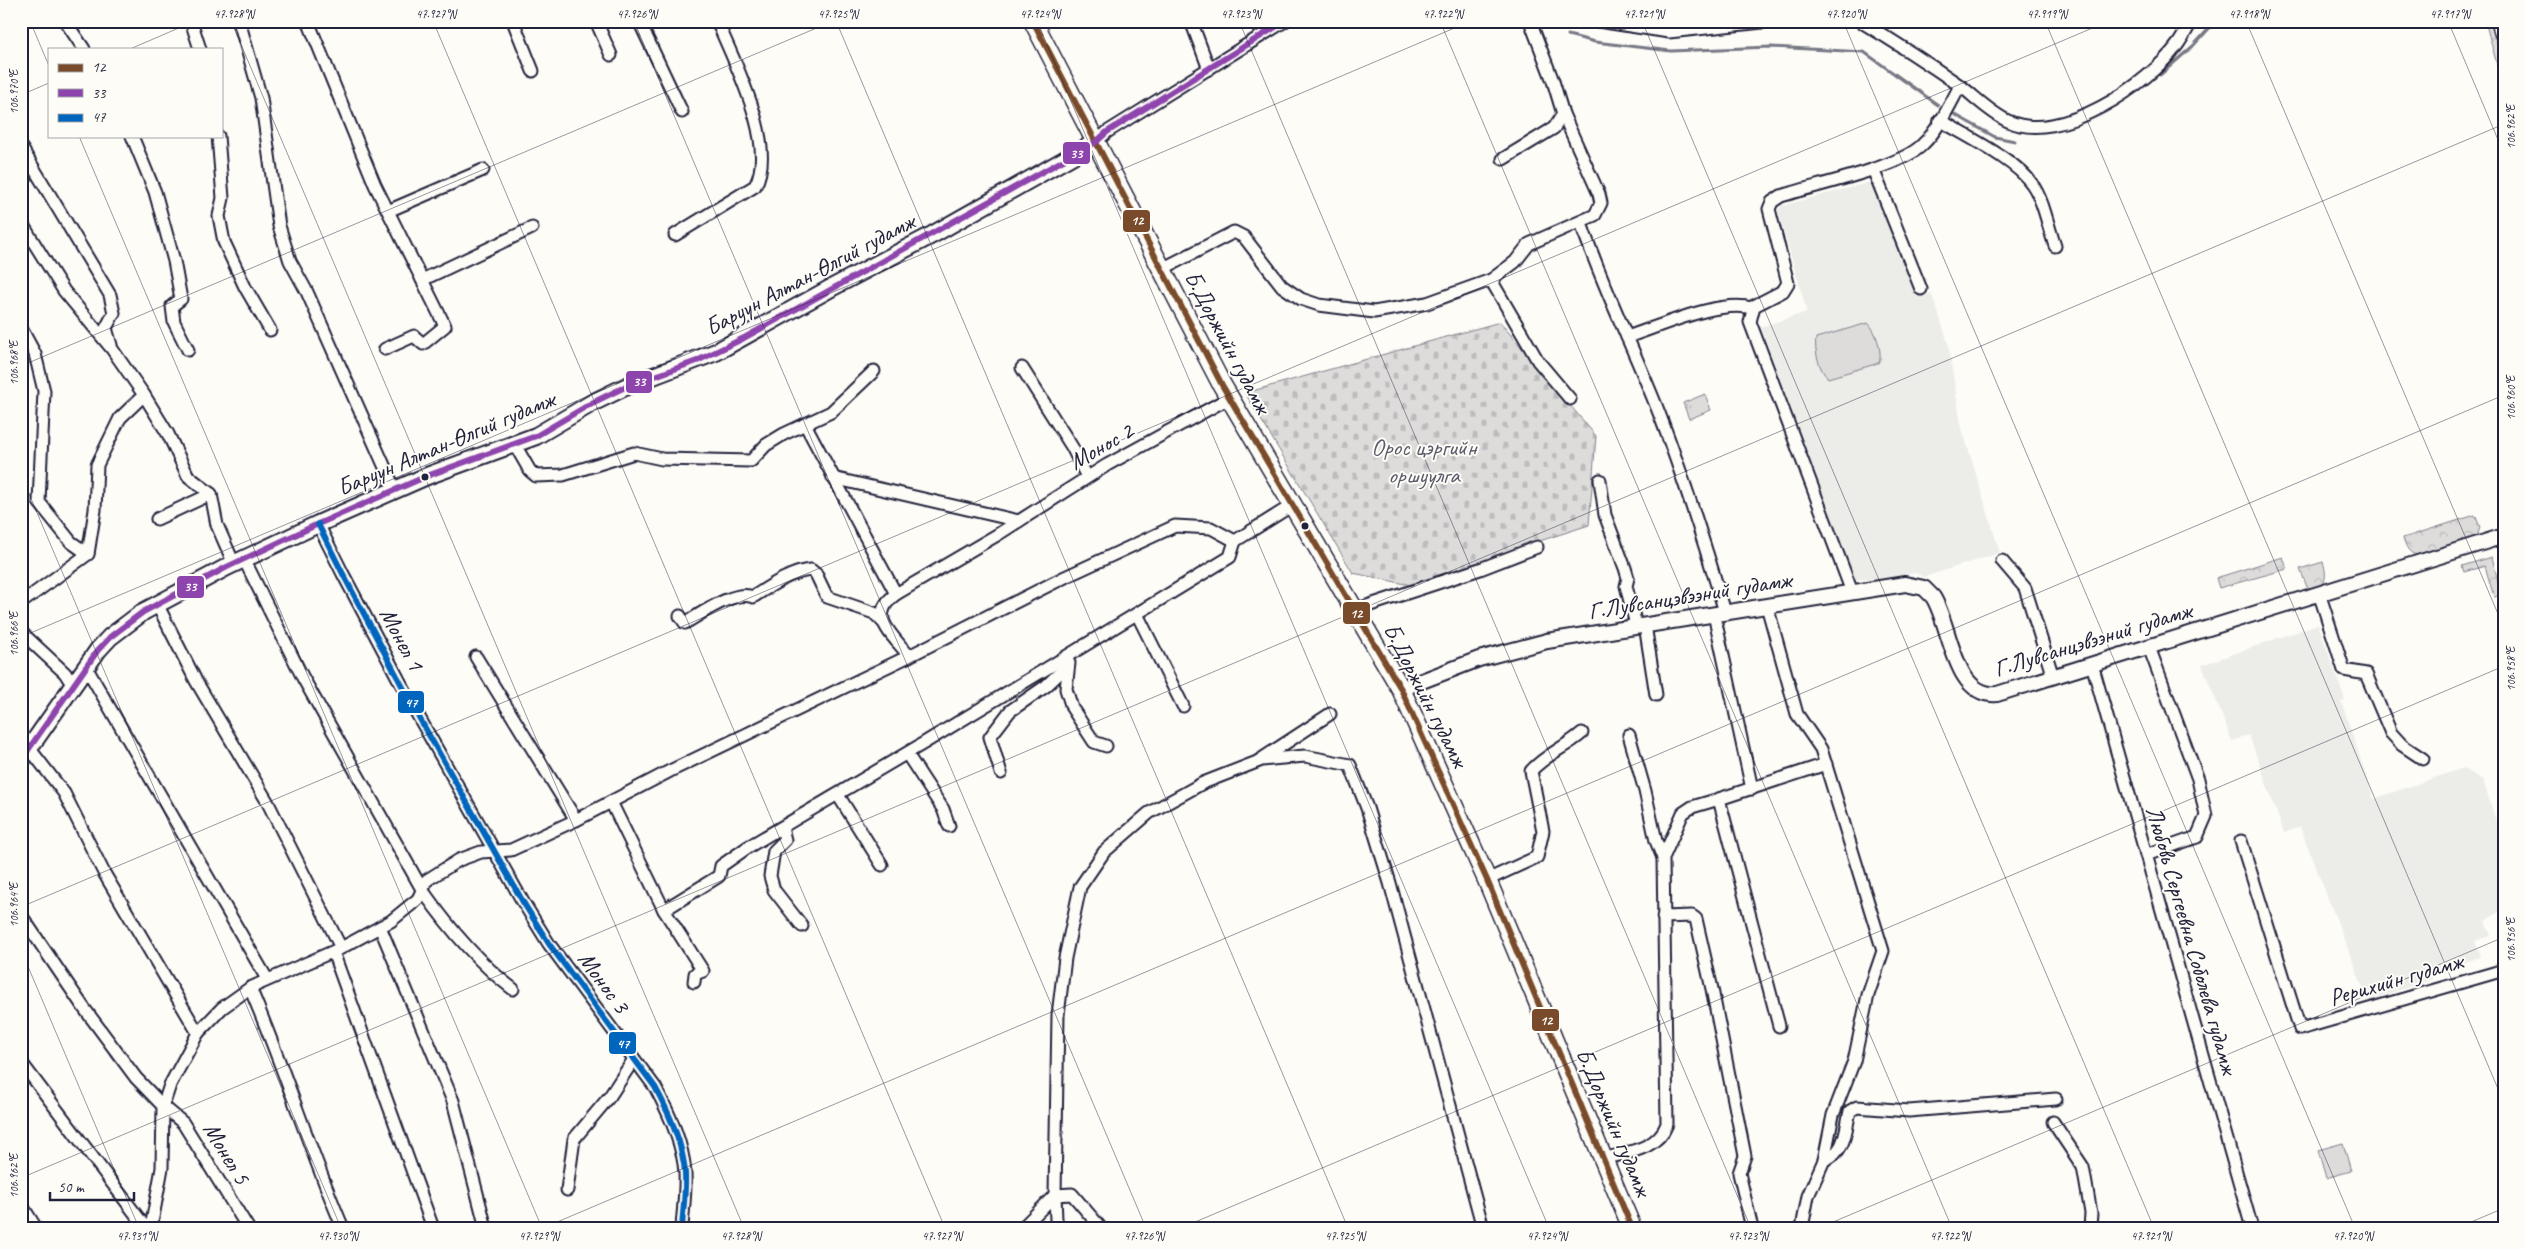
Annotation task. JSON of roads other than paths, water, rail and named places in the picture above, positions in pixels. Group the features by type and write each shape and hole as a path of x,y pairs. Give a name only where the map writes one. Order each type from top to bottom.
{"highway":[{"path":"2501,21 2504,32"}],"main road":[{"name":"Б.Доржийн гудамж","path":"1033,21 1229,398 1291,506 1401,689 1487,880 1632,1228"},
{"name":"Баруун Алтан-Өлгий гудамж","path":"26,755 72,684 110,637 130,620 157,604 239,561 318,524 427,476 515,445 544,432 592,403 627,386 697,361 744,338 1096,142"}],"street":[{"path":"65,21 83,48"},
{"path":"191,21 200,48"},
{"path":"239,21 261,98 279,226 290,261 307,292 395,490"},
{"path":"308,21 375,185 445,326 423,344 414,336 385,349"},
{"path":"513,21 533,71"},
{"path":"596,21 611,55"},
{"path":"639,21 682,112"},
{"path":"675,235 755,186 761,175 763,160 754,111 717,21"},
{"path":"1191,21 1209,69"},
{"path":"1096,142 1107,132 1284,21"},
{"path":"1162,269 1234,232 1244,237 1282,286 1300,299 1319,305 1374,312 1427,304 1491,280 1515,262 1529,244 1581,223 1597,213 1601,201 1564,114 1530,21"},
{"path":"1598,21 1669,32 1772,21"},
{"path":"1860,21 1960,86 2008,121 2039,126 2068,121 2102,106 2145,76 2177,45 2192,21"},
{"path":"1852,592 1749,318 1752,308 1759,302 1782,291 1788,283 1769,214 1772,202 1781,196 1874,168 1918,149 1940,120 1960,86"},
{"path":"1503,159 1554,128 1564,114"},
{"path":"1940,120 2013,165 2028,178 2036,192 2055,246"},
{"path":"133,138 155,192 174,261 181,299 172,306 174,322 188,350"},
{"path":"218,138 223,198 218,216 224,242 245,287 270,330"},
{"path":"21,147 110,295 114,313 106,328 112,349"},
{"path":"1874,168 1921,289"},
{"path":"388,211 483,170"},
{"path":"21,222 64,291 112,349 144,395 168,434 188,476 211,494 217,525 239,561 423,891 444,921 485,968 513,989"},
{"path":"1581,223 1601,279 1659,413 1691,500 1720,613 1752,789"},
{"path":"422,280 532,228"},
{"path":"1491,280 1538,361 1570,399"},
{"path":"1627,337 1715,308 1740,305 1752,308"},
{"path":"21,328 35,354 44,392 39,502 71,542 88,554"},
{"path":"1022,368 1072,447 1087,477"},
{"path":"515,445 530,471 536,476 563,475 634,453 662,459 751,461 766,445 831,412 874,371"},
{"path":"21,603 88,554 95,510 97,465 120,418 144,395"},
{"name":"Монос 2","path":"896,594 997,535 1087,477 1229,398"},
{"path":"805,424 896,594 885,602 882,609 882,622"},
{"path":"833,478 1019,521"},
{"path":"1600,480 1605,515 1626,573 1626,586 1641,625 1656,695"},
{"path":"156,519 211,494"},
{"path":"664,910 719,876 721,866 748,847 1070,660 1137,614 1230,557 1235,541 1291,506"},
{"name":"Монел 1","path":"318,524 342,574 416,712 495,852"},
{"path":"151,1228 162,1168 163,1106 174,1077 198,1033 222,1008 250,988 266,979 337,950 380,927 407,909 423,891 427,880 446,868 481,852 511,850 576,820 670,771 909,656 1065,577 1175,526 1211,528 1235,541"},
{"name":"Г.Лувсанцэвээний гудамж","path":"1401,689 1479,660 1547,641 1905,584 1917,585 1927,590 1938,605 1964,677 1972,687 1989,694 2001,693 2504,536"},
{"path":"1355,610 1480,569 1537,547"},
{"path":"2002,561 2025,588 2052,677"},
{"path":"680,616 685,623 733,597 745,594 753,597 802,570 811,570 816,574 827,598 874,613 909,656"},
{"path":"2319,593 2344,670 2366,674 2391,733 2402,745 2423,759"},
{"path":"157,604 196,681 267,801 337,950 433,1228"},
{"path":"1768,606 1797,714 1818,743 1826,764 1883,955 1868,995 1854,1061 1833,1115 1824,1160 1808,1196 1802,1228"},
{"path":"1137,614 1183,706"},
{"path":"23,638 65,673 72,684"},
{"path":"2146,855 2197,837 2206,816 2198,779 2149,647"},
{"path":"476,658 576,820"},
{"path":"1070,660 1066,689 1072,708 1094,742 1106,746"},
{"path":"1001,773 990,737 1010,712 1046,686 1070,660"},
{"name":"Любовь Сергеевна Соболева гудамж","path":"2092,664 2252,1228"},
{"path":"86,667 266,979"},
{"path":"1060,1228 1056,1220 1055,1195 1058,1015 1065,958 1080,887 1104,852 1149,813 1203,783 1262,760 1330,714"},
{"path":"1487,880 1537,857 1543,831 1531,771 1539,762 1566,747 1582,733"},
{"path":"1603,1159 1653,1144 1663,1135 1667,1124 1663,858 1656,841 1646,791 1629,736"},
{"path":"907,754 943,809 949,826"},
{"path":"26,755 64,793 104,873 198,1033"},
{"path":"1262,760 1305,756 1350,765 1367,808 1390,883 1483,1228"},
{"path":"1663,858 1683,813 1692,807 1826,764"},
{"path":"838,795 882,865"},
{"path":"1719,799 1779,1026"},
{"path":"612,802 664,910 703,971 695,974 694,982"},
{"path":"782,828 785,840 774,851 770,876 774,890 802,926"},
{"name":"Рерихийн гудамж","path":"2241,841 2300,1029 2504,970"},
{"name":"Монос 3","path":"495,852 549,944 655,1087 675,1132 685,1172 682,1228"},
{"name":"Монел 5","path":"21,915 84,1008 136,1078 163,1106 183,1123 248,1228"},
{"path":"1663,917 1692,916 1696,919 1745,1156 1739,1171 1752,1228"},
{"path":"380,927 453,1101 486,1228"},
{"path":"250,988 272,1037 306,1136 343,1228"},
{"path":"567,1190 574,1139 610,1096 634,1059"},
{"path":"21,1062 146,1228"},
{"path":"1824,1160 1835,1156 1841,1148 1850,1111 1857,1107 1908,1111 2056,1099"},
{"path":"2053,1122 2083,1167 2091,1213 2090,1228"},
{"path":"1025,1228 1026,1224 1055,1195 1072,1194 1101,1228"},
{"path":"21,1204 36,1228"}],"waterway":[{"path":"2160,75 2193,46 2216,21"},
{"path":"1568,35 1595,42 1671,51 1771,47 1864,52 1938,105"},
{"path":"1954,114 1995,137 2015,141"}],"park label":[{"name":"Орос цэргийн оршуулга","path":"1424,461"}]}
